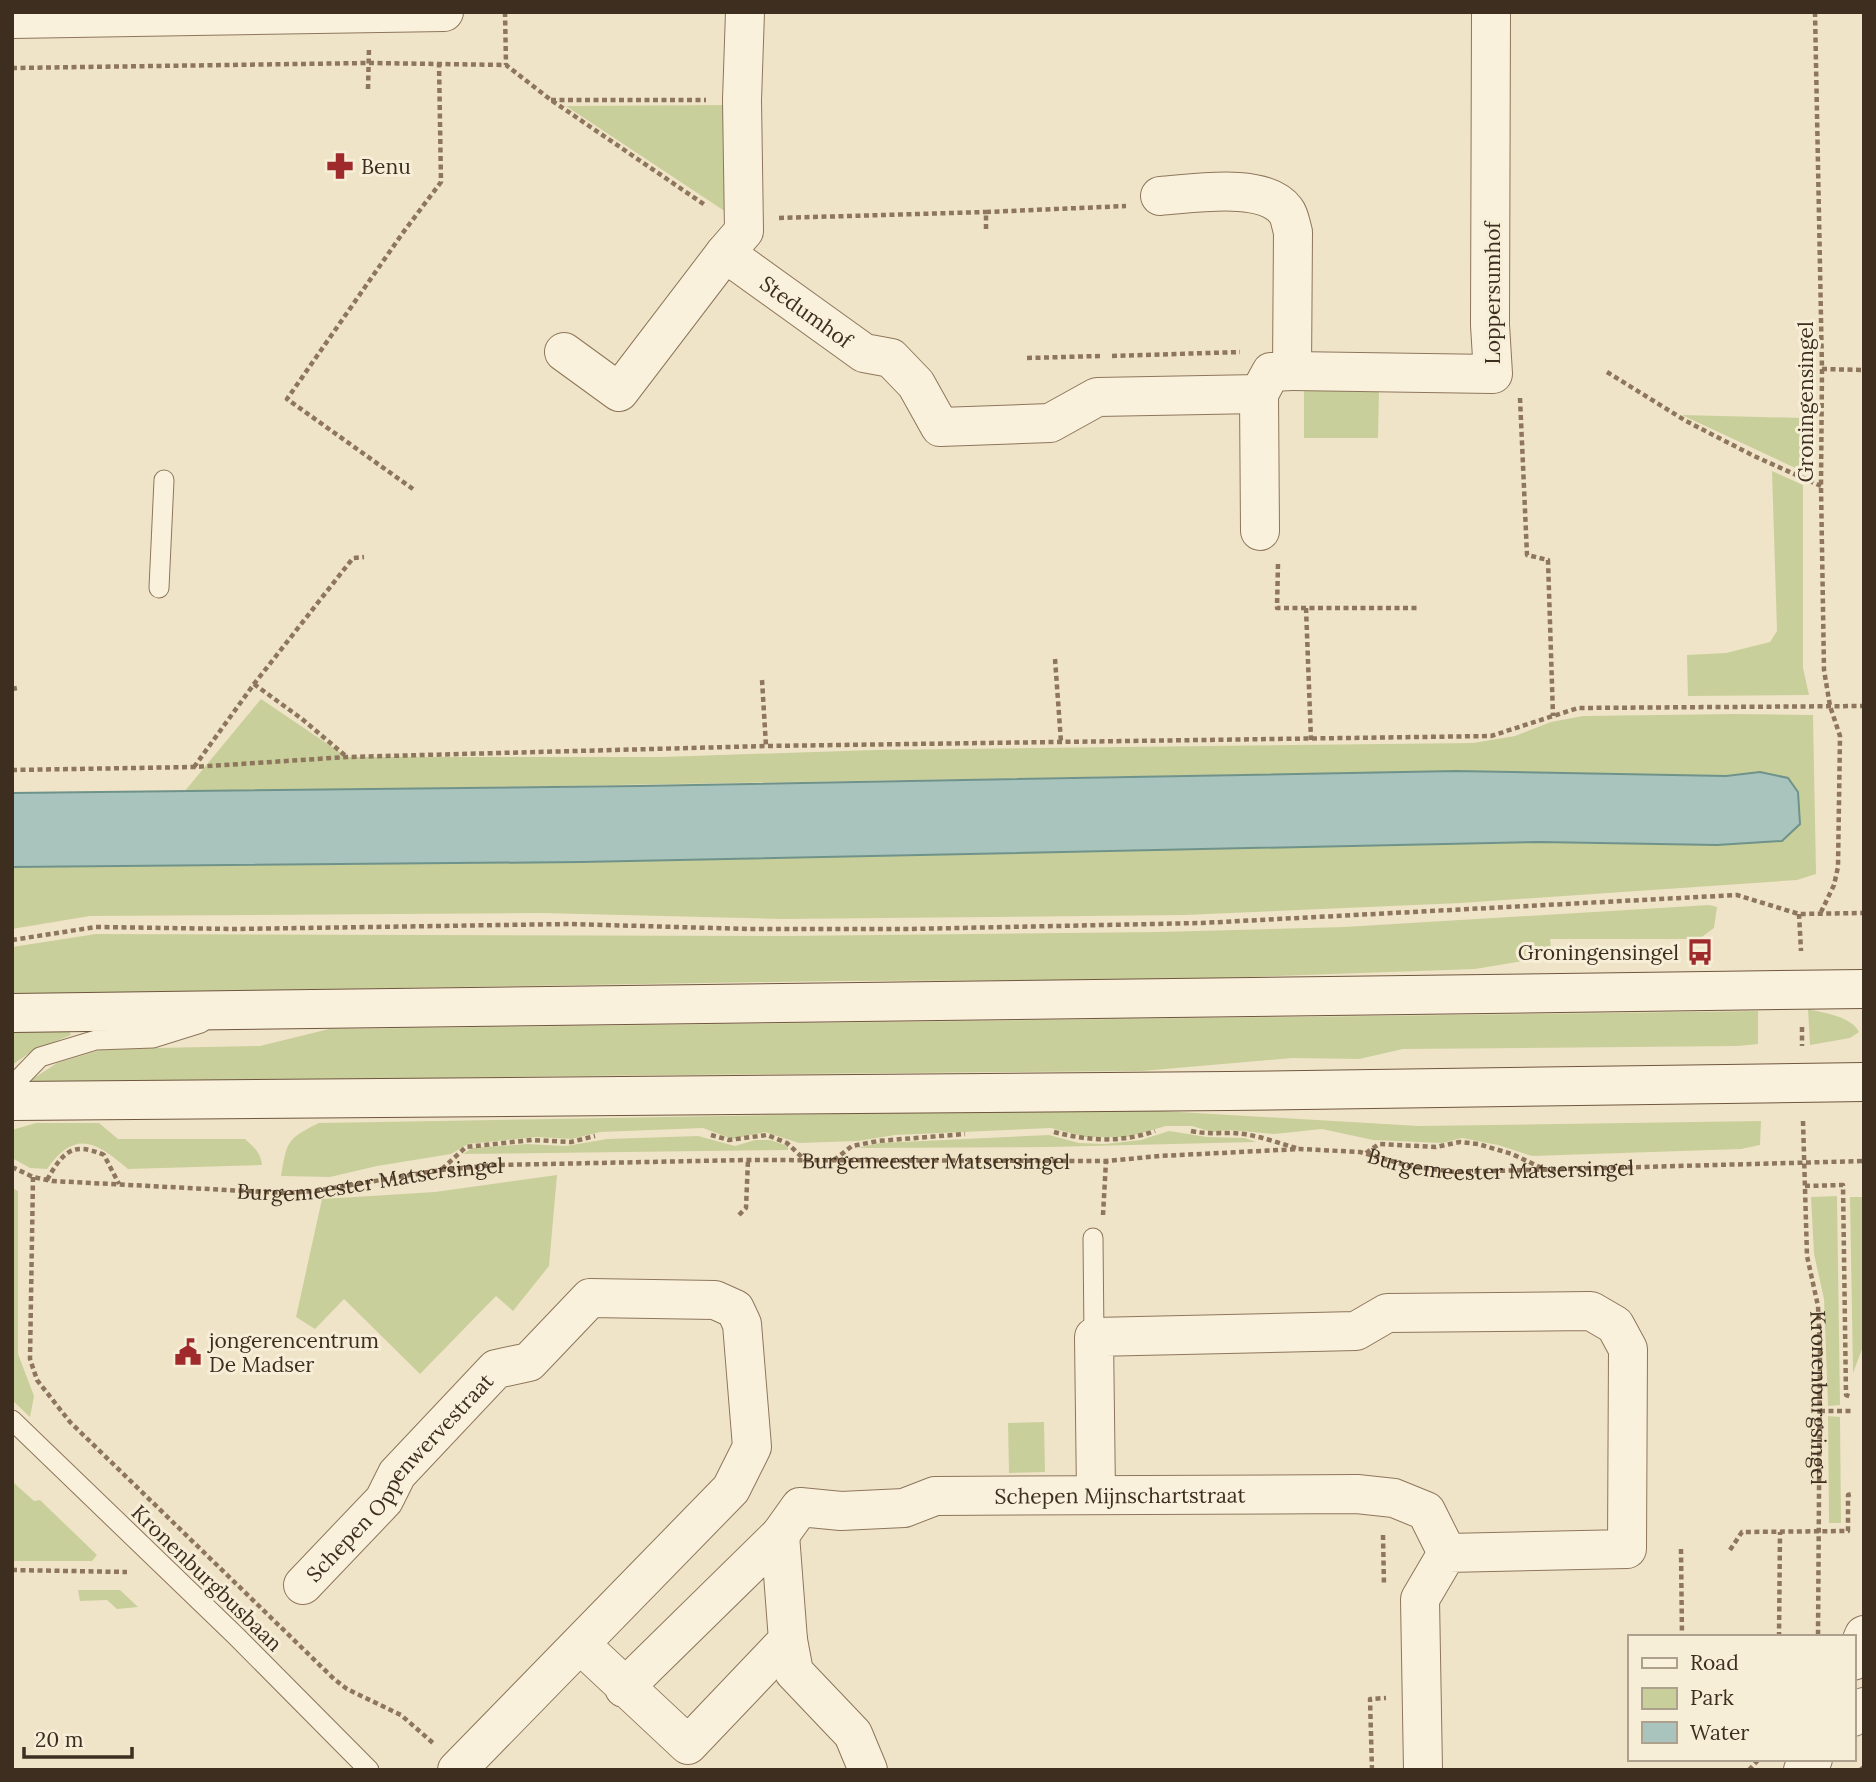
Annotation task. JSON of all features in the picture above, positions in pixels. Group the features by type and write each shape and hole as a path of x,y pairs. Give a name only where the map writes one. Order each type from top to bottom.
{"street":[{"path":"12,19 444,12"},
{"path":"564,352 618,392 737,234 745,12"},
{"name":"Loppersumhof","path":"1259,394 1271,372 1493,374 1490,325 1492,12"},
{"path":"1160,196 1254,193 1273,199 1287,212 1293,232 1292,371"},
{"name":"Stedumhof","path":"737,234 863,353 891,358 916,384 940,427 1050,423 1097,397 1259,394"},
{"path":"1259,394 1260,531"},
{"path":"12,1013 1864,989"},
{"path":"12,1101 1864,1082"},
{"name":"Schepen Oppenwervestraat","path":"303,1585 384,1500 397,1474 496,1369 529,1362 590,1298 715,1300 735,1309 741,1324 752,1447 731,1489 460,1769"},
{"path":"1096,1494 1094,1337 1356,1331 1387,1312 1591,1311 1615,1325 1628,1349 1627,1549 1447,1553 1420,1599 1423,1770"},
{"name":"Schepen Mijnschartstraat","path":"780,1535 800,1507 841,1511 905,1508 935,1496 1357,1494 1394,1498 1426,1510 1447,1553"},
{"path":"780,1535 788,1640 794,1672 853,1734 868,1770"},
{"path":"624,1688 780,1535"},
{"path":"1855,1656 1864,1635"},
{"path":"581,1645 688,1745 788,1640"}],"lane":[{"path":"159,588 164,480"},
{"path":"12,1086 40,1057 96,1040 153,1038 243,1010"},
{"path":"1093,1238 1094,1337"},
{"name":"Kronenburgbusbaan","path":"12,1420 369,1770"}],"path":[{"path":"505,12 506,65"},
{"name":"Groningensingel","path":"1815,12 1822,369 1824,670 1830,706 1840,736 1839,867 1821,913"},
{"path":"412,489 287,399 441,182 439,62"},
{"path":"12,68 439,62 506,65 737,234 986,212 1125,206 1160,196"},
{"path":"551,100 742,100"},
{"path":"986,212 986,229"},
{"path":"1822,369 1864,370"},
{"path":"1607,372 1686,421 1821,486"},
{"path":"1519,386 1527,555 1548,560 1553,716"},
{"path":"1260,531 1260,541 1278,541 1277,608 1420,608"},
{"path":"194,767 254,684 353,558 364,557"},
{"path":"1306,608 1311,740"},
{"path":"1055,659 1061,742"},
{"path":"762,680 766,746"},
{"path":"254,684 302,719 347,757"},
{"path":"12,770 194,767 347,757 766,746 1491,736 1578,708 1864,706"},
{"path":"12,940 96,927 236,929 570,924 869,929 1202,923 1737,895 1800,914 1864,913"},
{"path":"1800,914 1804,1162"},
{"path":"1187,1130 1212,1135 1231,1133 1263,1138 1300,1149"},
{"path":"1050,1131 1086,1140 1137,1138 1157,1131"},
{"path":"834,1160 852,1146 878,1141 978,1133"},
{"path":"708,1134 729,1140 767,1135 788,1143 806,1160"},
{"path":"441,1170 466,1147 532,1140 571,1142 597,1135"},
{"path":"1366,1153 1379,1144 1436,1147 1460,1142 1512,1154 1545,1170"},
{"path":"47,1180 59,1159 74,1148 89,1148 104,1154 119,1184"},
{"name":"Burgemeester Matsersingel","path":"12,1167 47,1180 286,1193 365,1184 441,1170 495,1165 748,1160 1107,1160 1300,1149 1366,1153 1409,1166 1455,1172 1864,1161"},
{"path":"739,1215 746,1208 748,1160"},
{"path":"1093,1238 1105,1212 1107,1160"},
{"name":"Kronenburgsingel","path":"1804,1162 1807,1256 1818,1306 1818,1635"},
{"path":"33,1177 30,1359 37,1380 70,1422 334,1679 347,1689 401,1715 460,1769"},
{"path":"1805,1186 1843,1185 1846,1395 1852,1397"},
{"path":"1820,1411 1852,1411"},
{"path":"1730,1550 1742,1532 1848,1531 1848,1495 1852,1494"},
{"path":"1779,1635 1780,1532"},
{"path":"1681,1549 1682,1635"},
{"path":"12,1570 170,1572"}],"green space":[{"path":"730,105 729,214 566,106"},
{"path":"1304,388 1379,389 1378,438 1304,438"},
{"path":"1682,415 1804,418 1806,473"},
{"path":"1772,471 1803,485 1803,668 1809,695 1688,696 1687,655 1726,653 1770,642 1777,631"},
{"path":"261,699 347,757 661,757 874,750 1473,743 1515,736 1551,722 1583,716 1813,715 1816,874 1797,880 1461,903 1185,915 781,919 541,913 90,916 12,929 12,867 581,862 1540,842 1717,845 1782,841 1760,772 1726,776 1456,771 184,792"},
{"path":"1709,905 1717,907 1714,928 1699,939 1550,939 1552,956 1475,969 1162,980 835,981 12,994 12,947 96,934 785,936 1159,932 1344,927"},
{"path":"1808,1009 1844,1019 1859,1032 1850,1038 1810,1045"},
{"path":"1758,1011 1758,1044 1737,1046 1403,1049 1359,1059 1292,1058 1142,1071 25,1084 57,1063 104,1049 260,1046 329,1029"},
{"path":"69,1031 71,1035 34,1050 12,1065 12,1032"},
{"path":"1129,1109 1419,1126 1761,1121 1760,1145 1741,1149 1532,1156 1498,1145 1462,1138 1442,1143 1373,1140 1322,1129 1274,1134 1228,1130 1212,1132 1192,1126 1166,1126 1127,1137 1086,1137 1051,1128 895,1135 858,1141 799,1143 765,1132 732,1139 703,1128 600,1132 572,1139 536,1137 468,1144 451,1154 330,1177 281,1176 290,1143 300,1133 319,1123"},
{"path":"36,1123 99,1123 118,1139 245,1139 259,1154 262,1165 128,1169 96,1147 77,1144 58,1156 47,1169 30,1168 12,1158 12,1130"},
{"path":"1169,1131 1207,1137 1245,1138 1256,1142 857,1148 880,1143 1049,1135 1079,1143 1105,1144 1141,1140"},
{"path":"698,1136 735,1146 755,1140 770,1140 788,1146 788,1150 463,1154 472,1148 527,1144 566,1146 607,1139"},
{"path":"557,1175 549,1266 513,1311 496,1296 420,1374 344,1299 315,1329 296,1317 322,1199 435,1192"},
{"path":"12,1188 18,1191 18,1354 34,1396 30,1417 12,1400"},
{"path":"1837,1196 1840,1405 1828,1406 1824,1299 1814,1254 1811,1197"},
{"path":"1850,1197 1864,1197 1864,1344 1853,1373"},
{"path":"1828,1416 1840,1417 1841,1523 1829,1523"},
{"path":"1044,1422 1045,1472 1009,1473 1008,1423"},
{"path":"14,1483 34,1501 40,1500 97,1555 92,1561 12,1561"},
{"path":"78,1590 120,1590 138,1607 117,1609 107,1600 80,1601"}],"water":[{"path":"1456,771 1726,776 1760,772 1788,778 1798,792 1800,824 1782,841 1717,845 1540,842 581,862 12,867 12,793 639,786"}],"place":[{"name":"Benu","path":"340,166"},
{"name":"Groningensingel","path":"1700,952"},
{"name":"jongerencentrum De Madser","path":"188,1352"}]}
